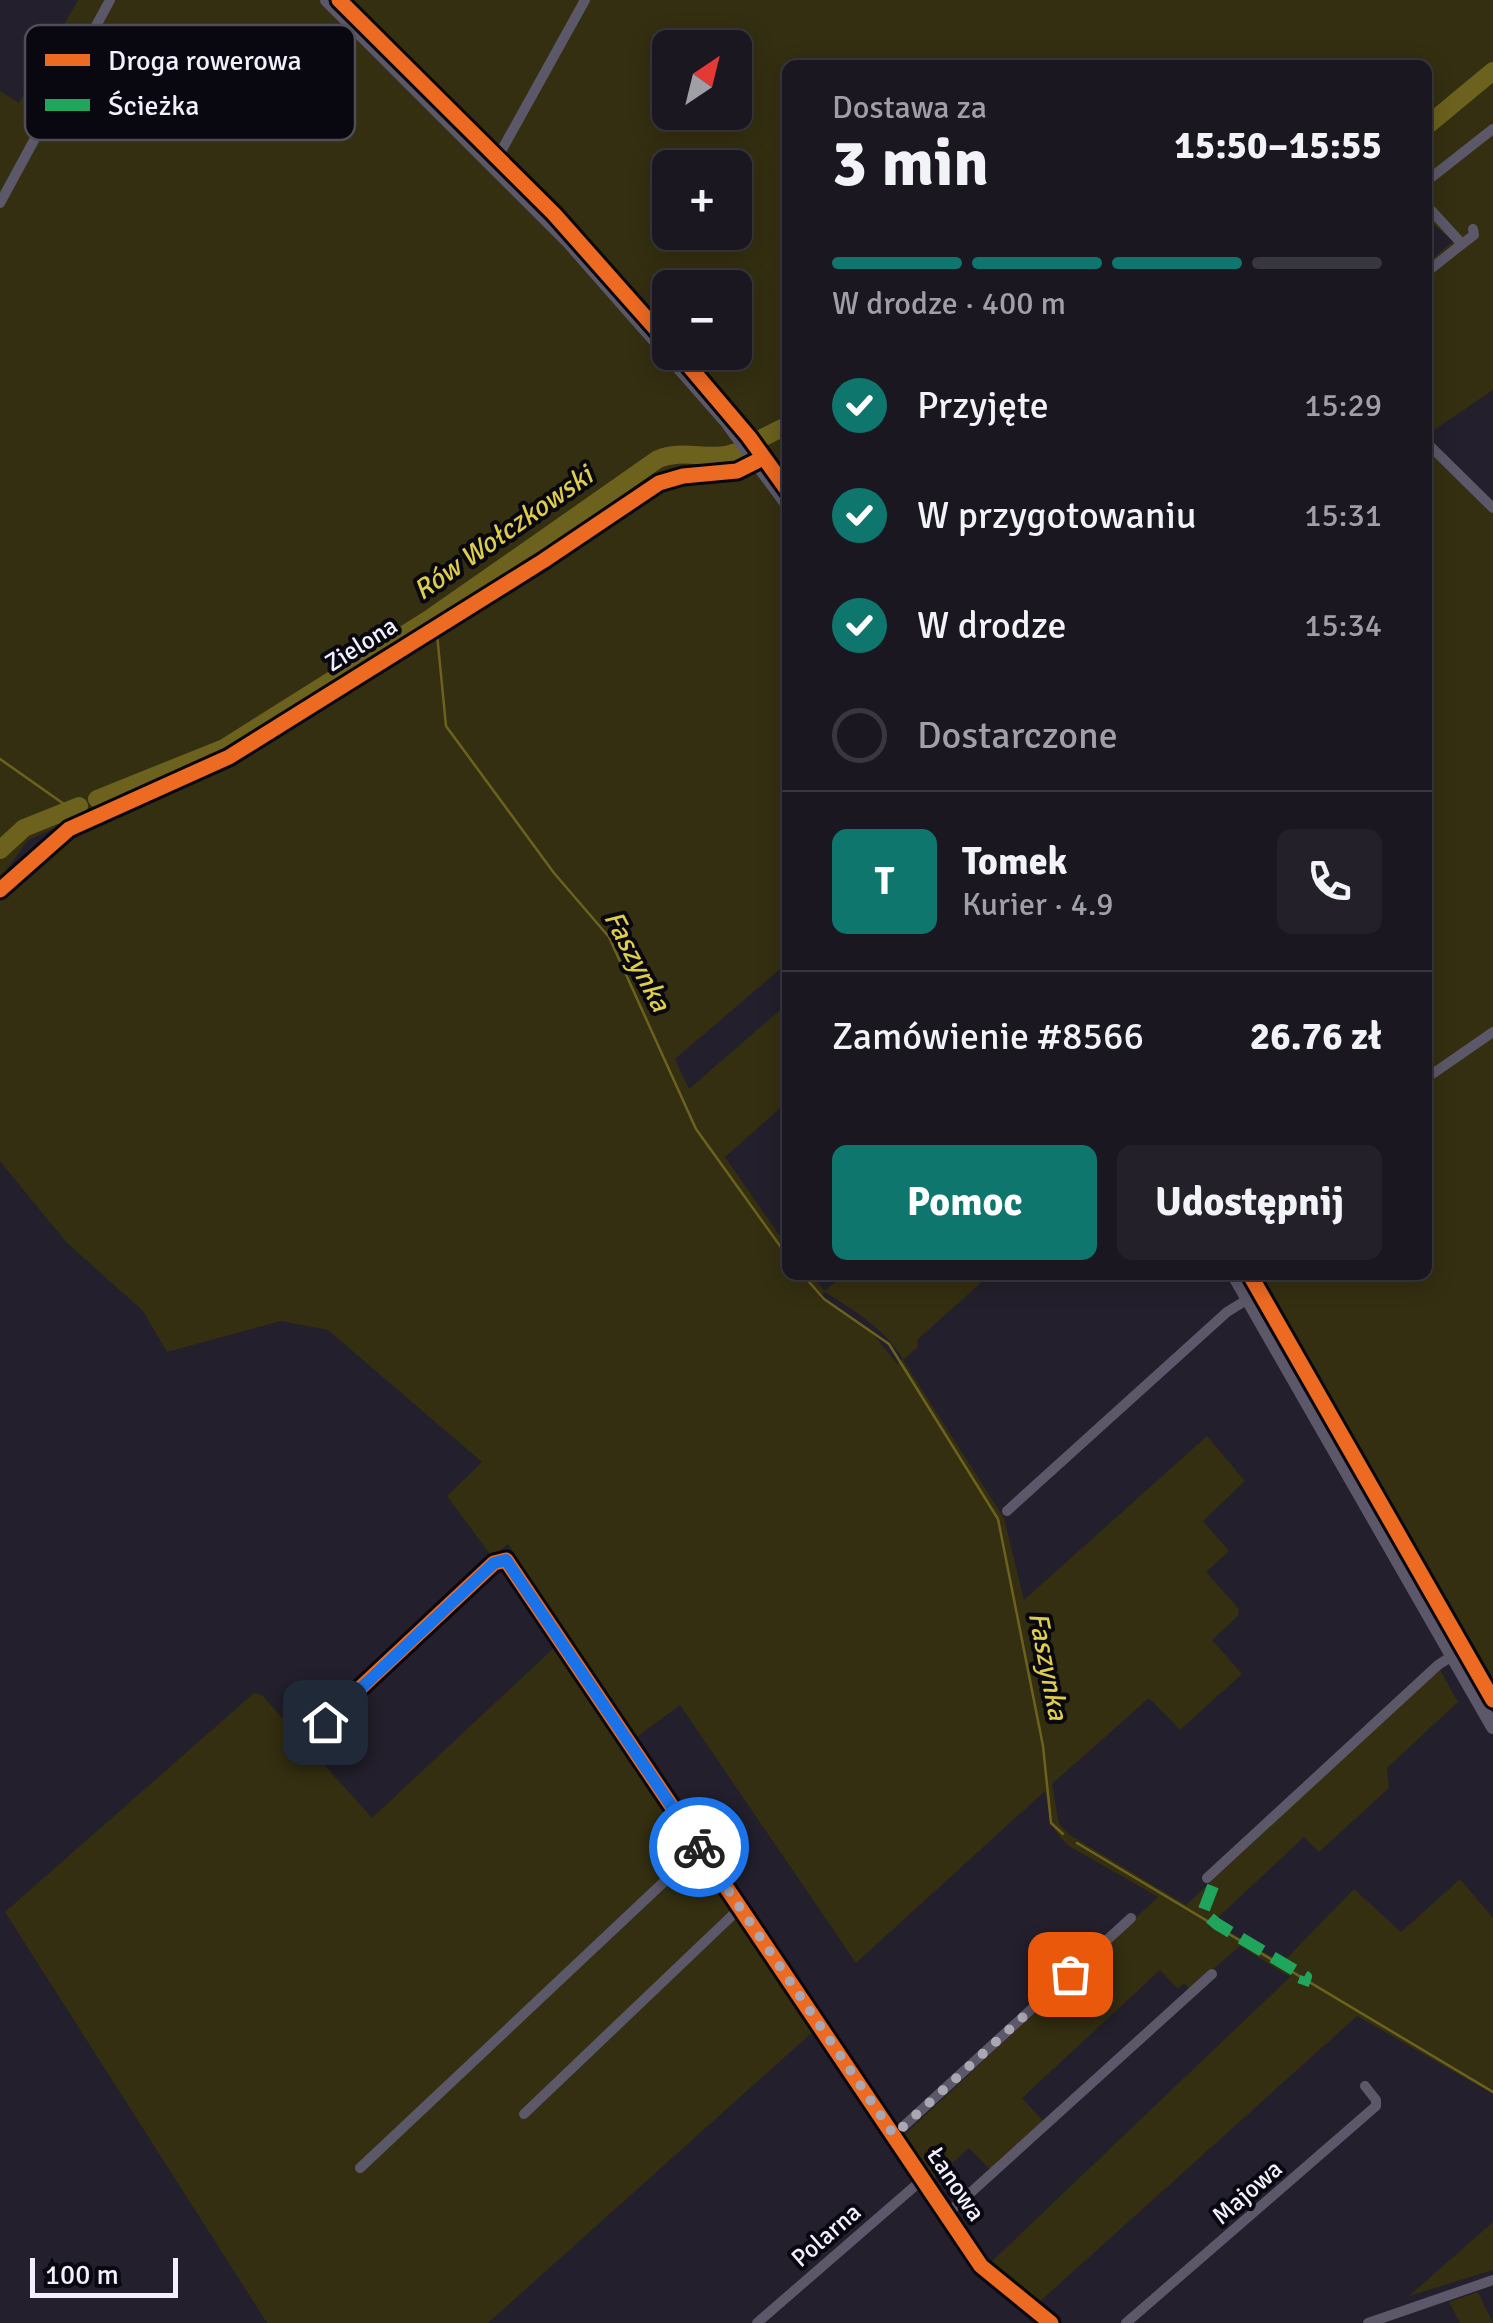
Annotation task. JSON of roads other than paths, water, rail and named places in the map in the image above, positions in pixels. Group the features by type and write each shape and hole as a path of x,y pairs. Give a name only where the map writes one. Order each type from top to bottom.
{"street":[{"path":"96,25 110,0"},
{"path":"327,0 352,25"},
{"path":"494,164 585,0"},
{"path":"355,27 494,164 625,305 757,461 782,496"},
{"path":"1432,177 1493,130"},
{"path":"0,202 34,140"},
{"path":"1432,211 1462,244"},
{"path":"1432,268 1474,235 1472,229"},
{"path":"1432,448 1493,508"},
{"name":"Zielona","path":"0,890 69,829 229,756 544,561 659,483 684,476 737,471 757,461"},
{"path":"1432,1074 1493,1032"},
{"path":"1237,1280 1493,1727"},
{"path":"1007,1511 1228,1312 1248,1299"},
{"name":"Łanowa","path":"325,1722 494,1563 506,1560 981,2266 1052,2323"},
{"path":"1207,1878 1452,1656"},
{"path":"360,2168 700,1848"},
{"path":"524,2114 740,1908"},
{"name":"Łanowa","path":"894,2135 1130,1918"},
{"name":"Łanowa","path":"947,2214 1212,1974"},
{"name":"Majowa","path":"1126,2323 1376,2106 1365,2086"},
{"name":"Polarna","path":"756,2323 923,2179"},
{"path":"1368,2323 1493,2280"}],"waterway":[{"name":"Rów Wołczkowski","path":"1432,122 1493,71"},
{"name":"Rów Wołczkowski","path":"758,440 782,428"},
{"name":"Rów Wołczkowski","path":"97,799 224,748 432,617 658,459 737,452"},
{"name":"Faszynka","path":"432,617 432,623"},
{"name":"Faszynka","path":"437,634 446,726 554,873 609,937 696,1129 782,1249"},
{"path":"0,759 71,809"},
{"name":"Rów Wołczkowski","path":"0,850 24,828 79,806"},
{"name":"Faszynka","path":"807,1280 824,1299 889,1344 998,1519 1043,1746 1051,1823 1063,1834"},
{"name":"Faszynka","path":"1077,1843 1493,2092"}]}
